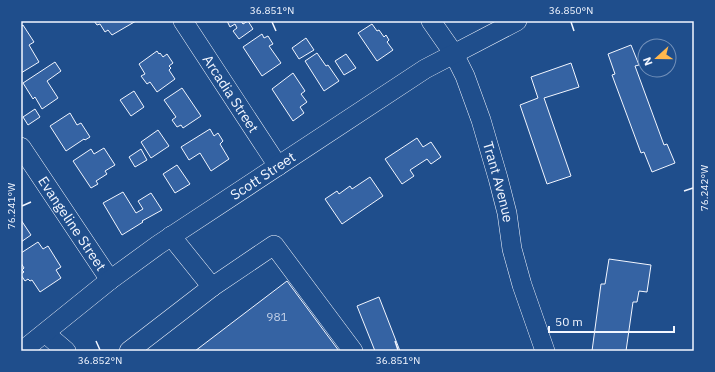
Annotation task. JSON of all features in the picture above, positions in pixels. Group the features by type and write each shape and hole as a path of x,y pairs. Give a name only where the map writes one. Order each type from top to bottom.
{"street":[{"name":"Arcadia Street","path":"183,21 278,166"},
{"name":"Trant Avenue","path":"431,21 454,54 465,76 481,120 507,213 512,249 518,271 545,351"},
{"name":"Scott Street","path":"22,351 110,280 171,236 425,69 517,21"},
{"name":"Evangeline Street","path":"21,147 110,280"},
{"path":"171,236 212,287"},
{"path":"129,351 212,287 274,245 353,351"},
{"path":"45,333 66,351"}],"building":[{"path":"94,21 136,21 112,35 108,30 105,32 100,24 97,25"},
{"path":"227,21 241,21 243,24 248,21 253,29 239,39 233,31 237,28 235,24 230,27"},
{"path":"372,24 384,37 386,35 389,40 387,42 393,50 377,61 358,33"},
{"path":"23,25 34,42 29,45 39,62 21,73 21,27"},
{"path":"262,34 264,38 268,36 273,44 269,46 281,63 262,76 243,47"},
{"path":"306,38 314,50 299,59 292,48"},
{"path":"631,45 637,60 637,66 635,66 637,78 639,78 664,145 667,144 675,163 652,172 644,152 641,153 612,75 615,74 608,54"},
{"path":"157,51 163,57 167,54 173,63 169,66 171,68 169,70 175,79 157,92 150,82 147,84 141,76 145,74 139,64"},
{"path":"317,53 326,66 328,65 339,81 324,91 305,61"},
{"path":"346,54 356,68 344,75 335,61"},
{"path":"55,62 61,71 47,81 58,98 42,109 35,97 33,99 23,83"},
{"path":"571,63 579,87 544,98 571,176 547,184 520,105 538,98 531,77"},
{"path":"293,73 305,91 301,94 307,102 300,107 304,113 293,121 272,89"},
{"path":"182,88 201,116 183,128 181,125 177,127 172,120 176,117 164,100"},
{"path":"134,91 144,107 131,116 120,100"},
{"path":"35,109 40,117 28,125 23,117"},
{"path":"70,113 77,125 81,123 90,137 85,140 84,139 66,151 50,126"},
{"path":"210,129 214,136 218,133 223,141 220,144 229,159 211,171 200,153 189,160 181,147"},
{"path":"158,130 169,146 151,158 141,142"},
{"path":"417,138 423,147 431,142 441,157 431,164 427,159 410,170 414,176 402,184 385,159"},
{"path":"104,148 115,165 105,171 107,174 96,181 98,184 91,188 73,161 91,149 94,154"},
{"path":"141,149 147,160 135,167 129,157"},
{"path":"177,165 190,184 175,193 163,174"},
{"path":"370,177 383,196 342,224 325,199 337,191 339,194 350,186 352,189"},
{"path":"123,192 136,213 143,209 138,201 151,193 162,210 142,221 143,222 122,235 103,203"},
{"path":"21,220 31,235 21,242"},
{"path":"38,242 43,249 48,246 61,267 56,270 61,278 40,292 32,280 30,281 28,279 25,281 21,275 24,272 22,270 24,268 21,263 21,253"},
{"path":"609,259 651,265 647,292 639,291 637,302 633,302 626,351 592,351 601,284 605,284"},
{"path":"287,281 339,351 195,351"},
{"path":"379,297 400,351 375,351 357,306"}]}
